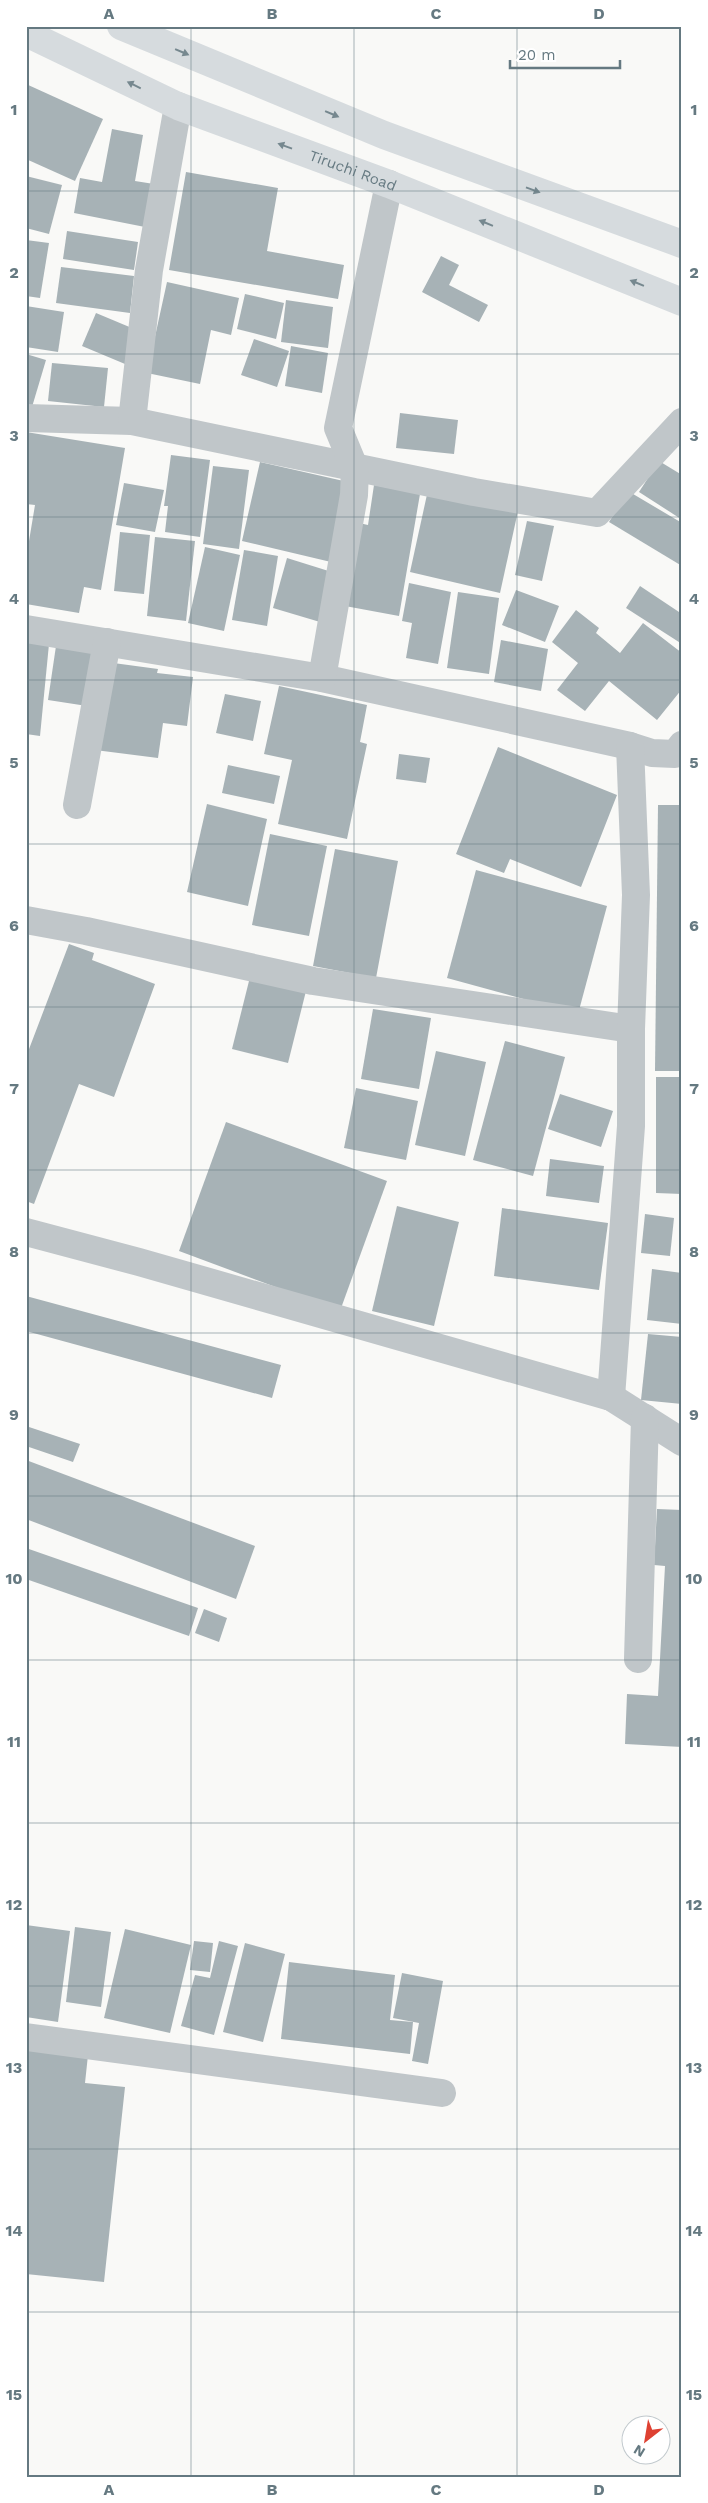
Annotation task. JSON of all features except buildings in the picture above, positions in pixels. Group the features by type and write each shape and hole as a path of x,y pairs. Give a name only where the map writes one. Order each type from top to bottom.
{"highway":[{"path":"120,26 384,135 682,244"},
{"name":"Tiruchi Road","path":"26,33 178,106 390,184 682,302"}],"street":[{"path":"132,421 149,270 178,106"},
{"path":"322,678 354,495 355,469 338,428 390,184"},
{"path":"26,418 132,421 355,469 404,476 474,492 597,513 682,422"},
{"path":"26,629 322,678 630,746 652,753 680,752"},
{"path":"77,805 107,642"},
{"path":"611,1397 631,1126 631,1030 636,895 630,746"},
{"path":"26,920 86,930 313,981 631,1030"},
{"path":"26,1232 139,1262 611,1397 682,1442"},
{"path":"638,1659 645,1418"},
{"path":"26,2037 442,2093"}]}
